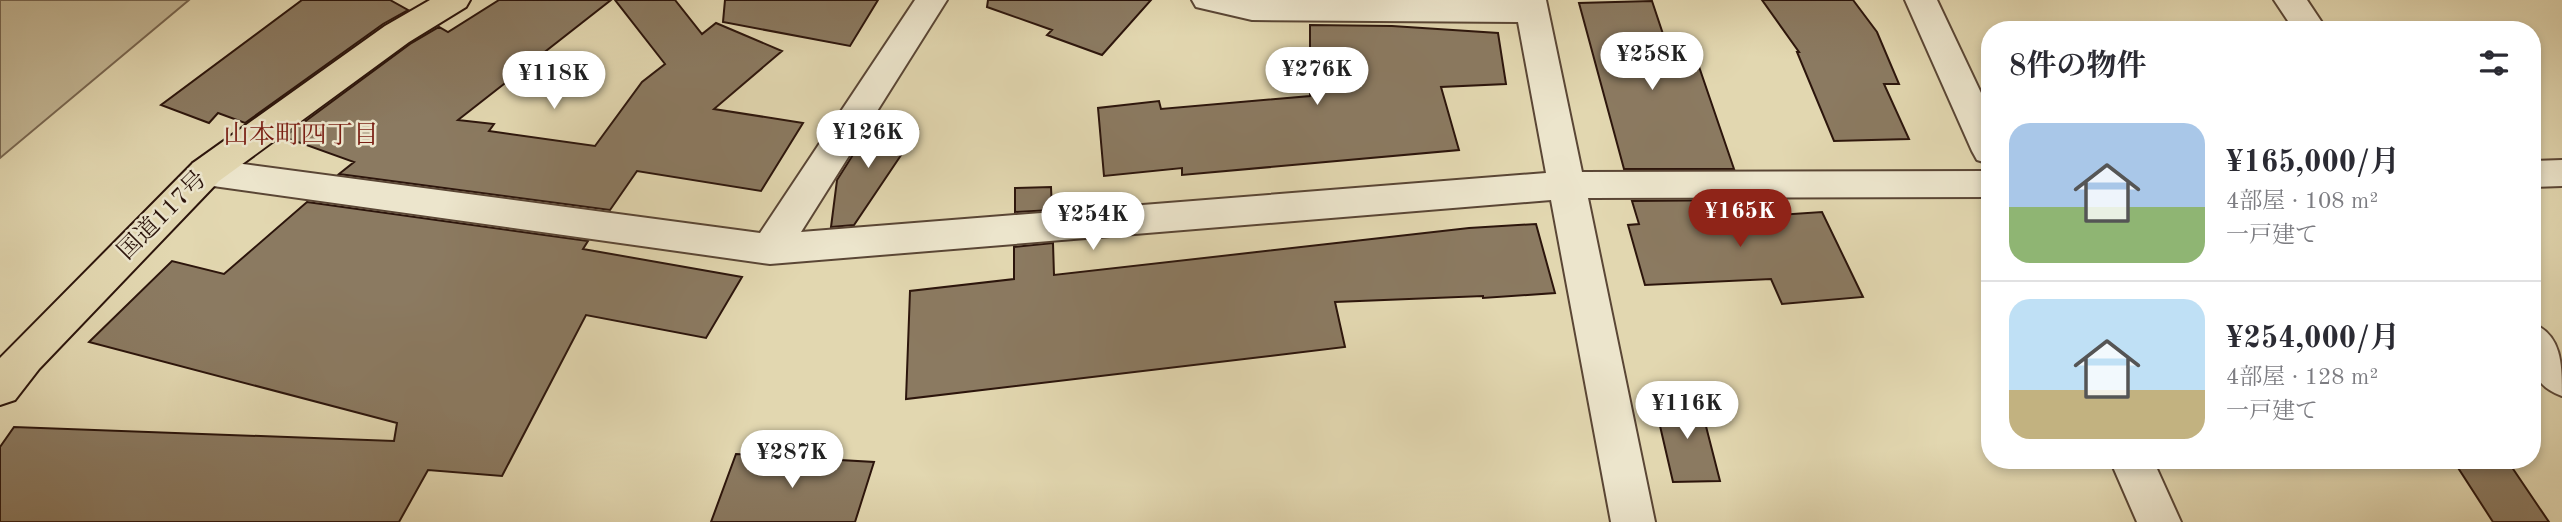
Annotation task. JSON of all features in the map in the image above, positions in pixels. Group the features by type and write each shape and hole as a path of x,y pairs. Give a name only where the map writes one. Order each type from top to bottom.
{"highway":[{"name":"国道117号","path":"0,388 24,357 206,172 397,34 454,0"}],"street":[{"path":"770,249 931,0"},
{"path":"1208,0 1252,9 1530,6 1633,522"},
{"path":"1921,0 1981,131"},
{"path":"2290,0 2305,21"},
{"path":"206,172 770,249 1564,185 1981,184"},
{"path":"2541,174 2562,173"},
{"path":"2541,351 2562,380"},
{"path":"2135,469 2159,522"}],"shaded area":[{"path":"0,0 189,0 0,158"}],"building":[{"path":"302,0 390,0 408,10 383,24 245,123 218,113 209,123 161,105"},
{"path":"499,0 611,0 458,120 494,124 489,131 595,146 642,82 665,64 615,0 675,0 702,34 716,23 782,51 714,109 803,123 761,191 637,171 610,210 339,174 354,162 284,137 410,44 439,27 448,32"},
{"path":"725,0 878,0 850,46 723,22"},
{"path":"988,0 1151,0 1102,55 1047,35 1052,30 987,7"},
{"path":"1762,0 1853,0 1877,32 1899,84 1884,84 1909,139 1834,141 1799,52"},
{"path":"1652,1 1670,55 1695,55 1734,169 1624,169 1579,3"},
{"path":"1310,25 1392,26 1498,33 1506,84 1441,87 1459,150 1182,175 1182,168 1104,176 1098,108 1159,101 1161,109 1310,96"},
{"path":"875,120 918,130 854,225 831,227 837,180"},
{"path":"1051,187 1052,210 1015,212 1015,188"},
{"path":"1745,200 1751,217 1822,212 1863,297 1782,304 1771,279 1645,285 1628,225 1639,224 1632,201"},
{"path":"307,202 588,241 583,249 742,277 706,338 586,315 502,476 428,470 399,522 0,522 0,447 14,427 394,441 397,423 89,342 172,261 224,274"},
{"path":"1536,224 1555,293 1335,302 1345,347 906,399 910,291 1014,279 1014,247 1053,243 1054,275 1469,228"},
{"path":"1699,399 1720,481 1673,482 1654,400"},
{"path":"736,454 874,462 855,522 711,522"},
{"path":"2459,469 2513,469 2549,522 2493,522"}],"district":[{"name":"山本町四丁目","path":"301,136"}]}
